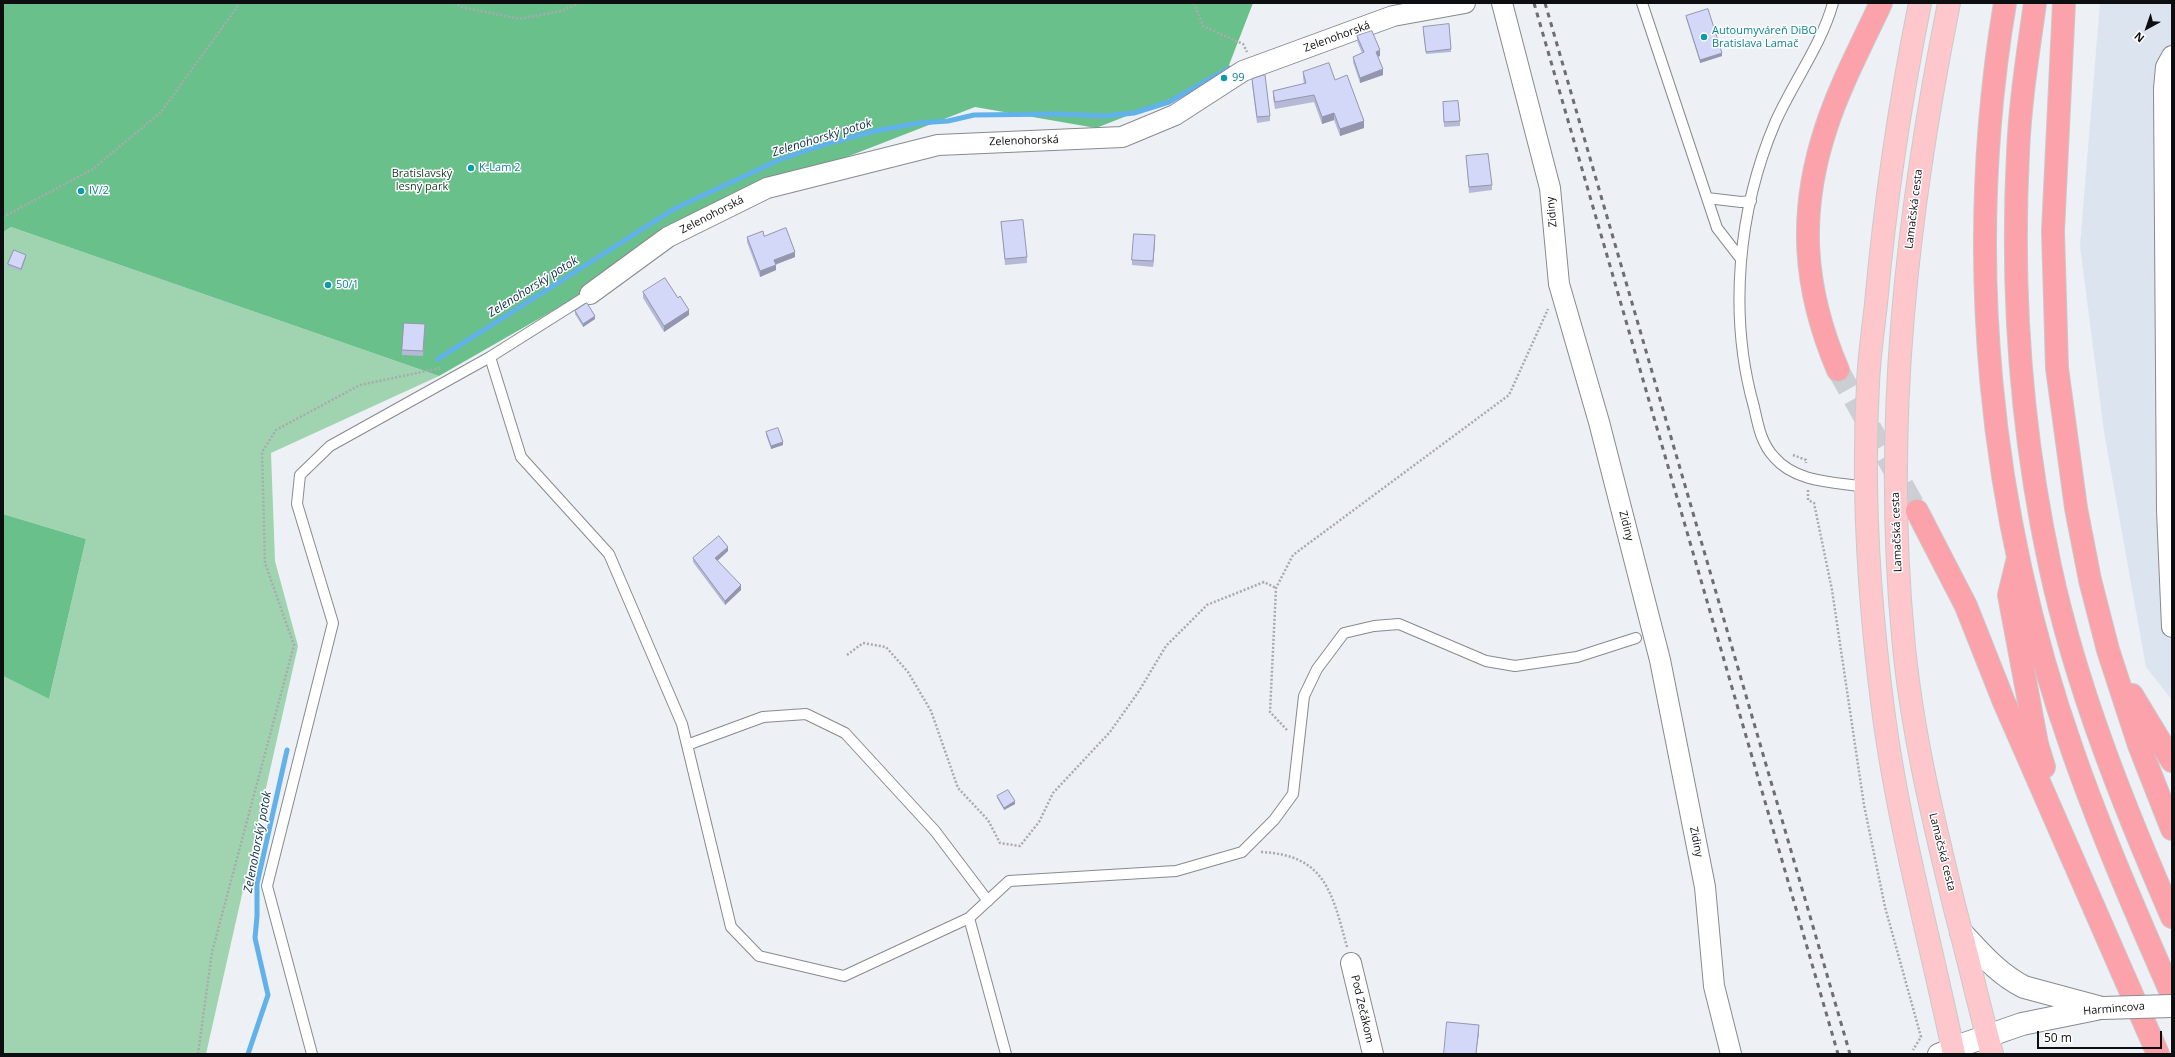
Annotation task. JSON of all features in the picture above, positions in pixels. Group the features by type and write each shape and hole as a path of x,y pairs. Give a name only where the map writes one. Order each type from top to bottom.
{"highway":[{"path":"1838,370 1822,330 1813,295 1808,250 1809,202 1816,165 1826,127 1852,65 1881,3"},
{"path":"2005,3 1997,48 1987,151 1984,249 1987,334 1999,454 2017,559 2036,633 2073,752 2113,858 2172,995"},
{"path":"2035,3 2018,151 2016,251 2021,369 2031,458 2050,567 2080,675 2101,740 2141,847 2172,918"},
{"path":"2064,3 2053,231 2058,368 2076,508 2090,580 2108,650 2139,745 2172,829"},
{"path":"2060,92 2079,3"},
{"path":"1917,511 1966,606 2004,702 2158,1054"},
{"path":"2017,559 2009,595 2038,744 2068,849"},
{"path":"2108,650 2140,710 2172,761"}],"main road":[{"path":"1920,3 1893,160 1882,237 1868,384 1866,487 1871,604 1883,712 1910,860 1948,1052"},
{"name":"Lamačská cesta","path":"1949,3 1916,195 1899,347 1896,408 1896,544 1903,638 1921,760 1935,829 1990,1045"}],"street":[{"name":"Zelenohorská","path":"590,294 668,238 767,188 938,145 1122,137 1175,115 1243,71 1393,16 1465,3"},
{"name":"Zidiny","path":"1502,3 1550,188 1558,284 1599,422 1660,660 1705,887 1714,986 1731,1054"},
{"path":"2172,56 2166,67 2164,89 2167,502 2172,627"},
{"path":"1961,932 1999,971 2024,987 2102,1008"},
{"name":"Pod Zečákom","path":"1351,963 1372,1054"},
{"name":"Harmincova","path":"1948,1052 1990,1045 2046,1018 2102,1008 2172,1006"}],"lane":[{"path":"1642,3 1646,19 1717,228 1741,259"},
{"path":"1833,3 1827,24 1776,122 1762,158 1744,230 1739,303 1742,343 1751,396 1763,441 1774,457 1792,473 1808,478 1866,487"},
{"path":"1707,198 1741,202 1751,201"},
{"path":"312,1054 267,886 333,623 297,504 300,475 330,446 490,358 590,294"},
{"path":"490,358 521,457 609,554 682,724 731,926 759,956 844,976 969,918 1009,881 1176,871 1242,852 1274,820 1293,794 1304,696 1317,669 1344,633 1374,626 1400,624 1486,661 1515,666 1578,657 1636,638"},
{"path":"687,745 763,717 806,714 845,733 935,831 988,901"},
{"path":"969,918 1006,1054"}],"path":[{"path":"3,217 93,169 161,112 240,3"},
{"path":"454,3 462,7 519,18 561,11 580,3"},
{"path":"1194,3 1203,26 1243,44 1256,66"},
{"path":"1299,743 1270,712 1276,588 1293,555 1509,395 1558,284"},
{"path":"198,1054 212,952 294,645 264,562 262,452 276,430 360,384 446,367"},
{"path":"1788,451 1806,460 1808,500 1814,503 1832,590 1864,805 1881,891 1921,1037 1913,1050"},
{"path":"847,655 864,643 886,647 908,672 931,711 958,788 988,820 1000,843 1020,846 1039,822 1053,793 1114,726 1139,691 1166,646 1207,605 1264,582 1276,588"},
{"path":"1242,852 1281,853 1313,867 1325,882 1336,907 1351,963"}],"shaded area":[{"path":"2100,3 2172,3 2172,700 2146,667 2104,432 2080,246"}],"green space":[{"name":"Bratislavský lesný park","path":"3,3 1253,3 1224,78 1096,128 975,107 767,188 439,376 11,227 3,232"},
{"path":"11,227 439,376 271,453 275,561 298,646 206,1054 3,1054 3,676 49,699 86,539 3,514 3,232"},
{"path":"3,514 86,539 49,699 3,676"}],"building":[{"name":"Autoumyváreň DiBO Bratislava Lamač","path":"1708,9 1722,53 1700,60 1686,16"},
{"path":"1449,24 1451,49 1426,52 1423,27"},
{"path":"1372,31 1380,50 1376,52 1383,69 1360,78 1353,57 1364,52 1357,36"},
{"path":"1329,63 1335,80 1347,75 1364,121 1340,129 1334,113 1322,117 1314,95 1275,102 1273,91 1306,83 1303,72"},
{"path":"1265,75 1270,116 1257,117 1252,79"},
{"path":"1458,101 1460,121 1444,122 1443,102"},
{"path":"1488,154 1492,185 1469,187 1466,156"},
{"path":"1023,220 1027,257 1005,259 1001,222"},
{"path":"786,228 795,252 774,260 776,265 760,271 747,237 763,231 764,236"},
{"path":"1134,234 1155,235 1153,261 1132,260"},
{"path":"14,250 26,255 21,269 8,264"},
{"path":"665,278 678,298 680,296 689,310 664,326 643,292"},
{"path":"587,303 595,316 583,324 575,311"},
{"path":"404,323 425,324 423,351 402,350"},
{"path":"778,428 783,442 771,446 766,432"},
{"path":"719,536 728,547 715,558 741,585 725,601 693,558"},
{"path":"1008,790 1015,801 1004,808 997,796"},
{"path":"1447,1022 1479,1025 1476,1054 1444,1054"}],"waterway":[{"name":"Zelenohorský potok","path":"438,359 674,209 779,160 826,144 875,131 919,123 948,121 974,115 1058,114 1105,116 1134,113 1169,102 1229,68"},
{"name":"Zelenohorský potok","path":"248,1054 268,995 255,938 257,884 287,750"}],"tunnel":[{"path":"1838,370 1917,511"}],"railway":[{"path":"1534,3 1838,1054"},
{"path":"1545,3 1850,1054"}],"place":[{"name":"Autoumyváreň DiBO Bratislava Lamač","path":"1704,37"},
{"name":"99","path":"1224,78"},
{"name":"K-Lam 2","path":"471,168"},
{"name":"IV/2","path":"81,191"},
{"name":"50/1","path":"328,285"}]}
